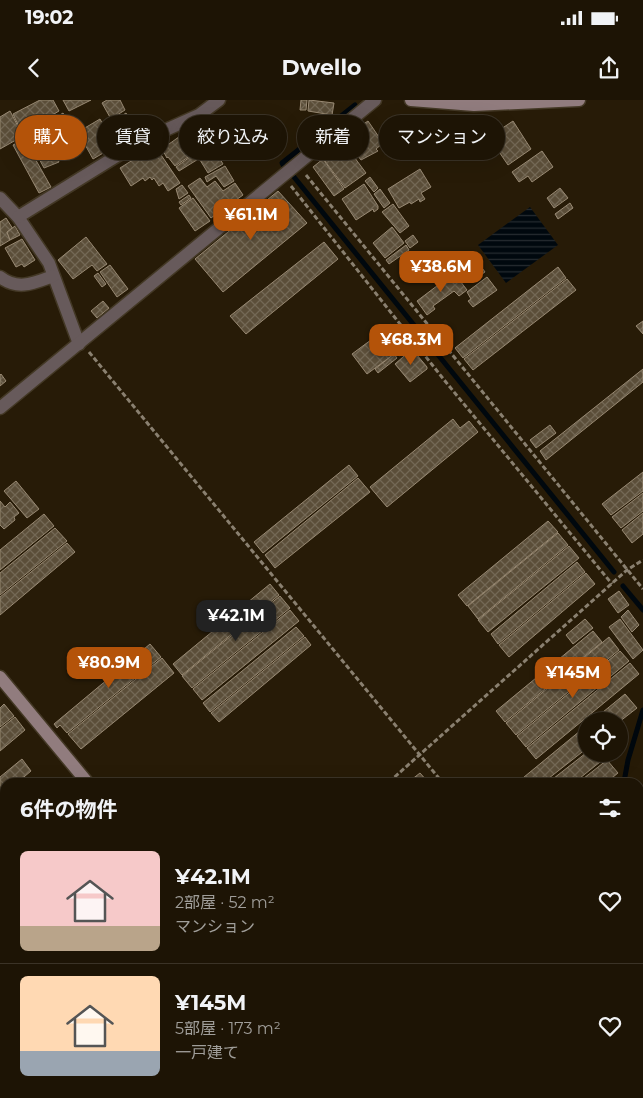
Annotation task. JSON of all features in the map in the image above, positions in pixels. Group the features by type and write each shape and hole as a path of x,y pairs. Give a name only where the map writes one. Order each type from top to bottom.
{"main road":[{"path":"411,100 474,105 579,100"},
{"path":"0,676 84,778"}],"street":[{"path":"18,217 141,141 199,115 219,100"},
{"path":"0,408 375,100"},
{"path":"0,198 8,209 18,217 49,263 79,344"},
{"path":"0,277 18,286 54,276"}],"path":[{"path":"297,164 643,589"},
{"path":"282,176 445,381 612,584"},
{"path":"79,344 96,361 439,778"},
{"path":"394,778 421,756 627,570 643,560"}],"shaded area":[{"path":"530,207 558,245 506,283 478,245"}],"building":[{"path":"40,100 53,100 59,111 52,115 15,115 15,118 13,114"},
{"path":"63,100 91,100 69,111"},
{"path":"107,100 120,100 125,110 117,115 109,115 102,103"},
{"path":"301,100 307,100 306,110 300,110"},
{"path":"309,100 334,103 332,115 308,111"},
{"path":"10,111 15,121 15,141 0,149 0,117"},
{"path":"97,121 97,157 93,159 87,148 87,127"},
{"path":"513,121 531,149 508,165 505,160 505,126"},
{"path":"369,122 379,137 379,146 376,149 378,151 369,156"},
{"path":"179,137 179,160 184,160 175,166 169,158 169,144"},
{"path":"542,151 553,167 532,182 528,176 519,182 512,172"},
{"path":"21,160 36,160 51,187 39,193"},
{"path":"40,160 58,160 59,162 44,168"},
{"path":"133,160 164,160 180,183 168,191 163,183 159,186 154,178 152,180 150,177 145,181 143,178 131,186 120,168"},
{"path":"186,160 197,160 179,171 176,167"},
{"path":"200,160 221,160 223,164 208,173"},
{"path":"324,160 356,160 366,173 345,188"},
{"path":"324,160 344,189 334,196 313,167"},
{"path":"225,166 234,181 224,187 216,176 207,182 205,177"},
{"path":"420,169 431,187 421,193 425,199 420,202 419,199 411,204 410,202 399,208 388,189"},
{"path":"370,177 378,188 374,192 365,181"},
{"path":"200,178 207,187 215,181 223,191 235,183 243,195 211,218 188,186"},
{"path":"364,184 378,209 374,212 373,209 356,220 342,199"},
{"path":"182,185 188,193 179,199 176,189"},
{"path":"560,188 568,198 554,208 547,198"},
{"path":"380,189 390,203 384,208 374,194"},
{"path":"278,191 307,223 223,292 195,259"},
{"path":"189,195 191,198 181,205 179,202"},
{"path":"193,198 210,221 195,231 179,208"},
{"path":"570,203 573,208 558,219 555,214"},
{"path":"393,204 409,226 400,233 382,212"},
{"path":"6,218 13,229 7,232 10,240 0,246 0,222"},
{"path":"15,226 20,235 10,240 7,232"},
{"path":"392,227 404,243 385,258 373,243"},
{"path":"413,235 418,242 410,248 405,241"},
{"path":"86,237 107,264 97,271 92,265 73,279 58,260"},
{"path":"22,239 35,260 24,267 22,264 16,267 5,248"},
{"path":"324,242 338,259 246,334 230,316"},
{"path":"406,245 409,250 389,264 386,260"},
{"path":"475,258 485,272 476,278 467,264"},
{"path":"110,265 128,289 117,297 100,272"},
{"path":"558,267 566,278 463,358 455,348"},
{"path":"98,273 106,284 102,287 94,276"},
{"path":"454,273 467,290 459,296 454,291 433,306 435,309 427,315 417,301"},
{"path":"487,277 497,290 473,307 468,301 471,299 467,292"},
{"path":"567,279 576,290 473,370 464,359"},
{"path":"103,301 109,308 97,318 91,311"},
{"path":"643,321 643,334 636,326"},
{"path":"391,324 410,348 399,356 381,333"},
{"path":"379,334 394,354 367,374 352,354"},
{"path":"412,349 427,369 410,382 395,364"},
{"path":"394,354 397,358 378,373 375,369"},
{"path":"643,369 643,382 546,460 540,451"},
{"path":"0,375 6,381 0,386"},
{"path":"453,419 460,428 469,421 478,432 387,507 370,487"},
{"path":"550,425 556,433 536,448 530,440"},
{"path":"349,465 358,476 263,553 254,542"},
{"path":"643,472 643,491 611,515 602,504"},
{"path":"358,478 370,492 275,568 265,555"},
{"path":"16,481 39,509 27,518 4,491"},
{"path":"643,493 643,511 621,528 612,517"},
{"path":"0,501 5,507 10,502 19,513 14,517 15,520 4,529 0,525"},
{"path":"643,513 643,534 632,543 622,530"},
{"path":"44,514 54,526 0,570 0,550"},
{"path":"548,521 558,532 467,606 458,595"},
{"path":"55,528 67,541 0,595 0,573"},
{"path":"558,533 568,545 478,619 468,606"},
{"path":"67,543 75,552 0,615 0,597"},
{"path":"569,546 579,558 488,632 478,620"},
{"path":"577,562 585,572 498,644 491,634"},
{"path":"586,573 595,584 509,657 499,645"},
{"path":"270,584 279,595 182,675 173,664"},
{"path":"619,591 629,605 618,613 608,599"},
{"path":"280,596 290,608 192,688 182,676"},
{"path":"290,610 299,621 202,700 193,689"},
{"path":"628,610 639,625 632,632 621,617"},
{"path":"585,619 593,628 573,644 566,635"},
{"path":"620,619 643,650 633,659 609,627"},
{"path":"296,627 304,636 210,712 203,703"},
{"path":"593,631 602,642 505,722 496,711"},
{"path":"305,637 311,645 219,722 211,713"},
{"path":"609,637 619,650 516,735 506,723"},
{"path":"150,644 161,657 67,733 60,725 57,728 54,724"},
{"path":"620,651 629,661 526,747 517,736"},
{"path":"162,658 174,673 81,749 68,734"},
{"path":"630,663 639,674 593,712 578,712 578,724 536,759 527,748"},
{"path":"625,694 637,708 628,715 628,712 603,712"},
{"path":"4,704 14,716 0,727 0,708"},
{"path":"15,717 25,730 0,751 0,729"},
{"path":"578,733 578,755 549,778 523,778"},
{"path":"22,759 31,771 23,778 0,777"},
{"path":"578,759 578,762 600,762 580,778 554,778"},
{"path":"604,762 609,762 618,773 612,778 584,778"},
{"path":"420,773 424,778 414,778"}],"waterway":[{"path":"284,166 282,163 355,105"},
{"path":"294,177 614,572"},
{"path":"623,586 643,610"},
{"path":"625,778 628,760 643,710"}]}
